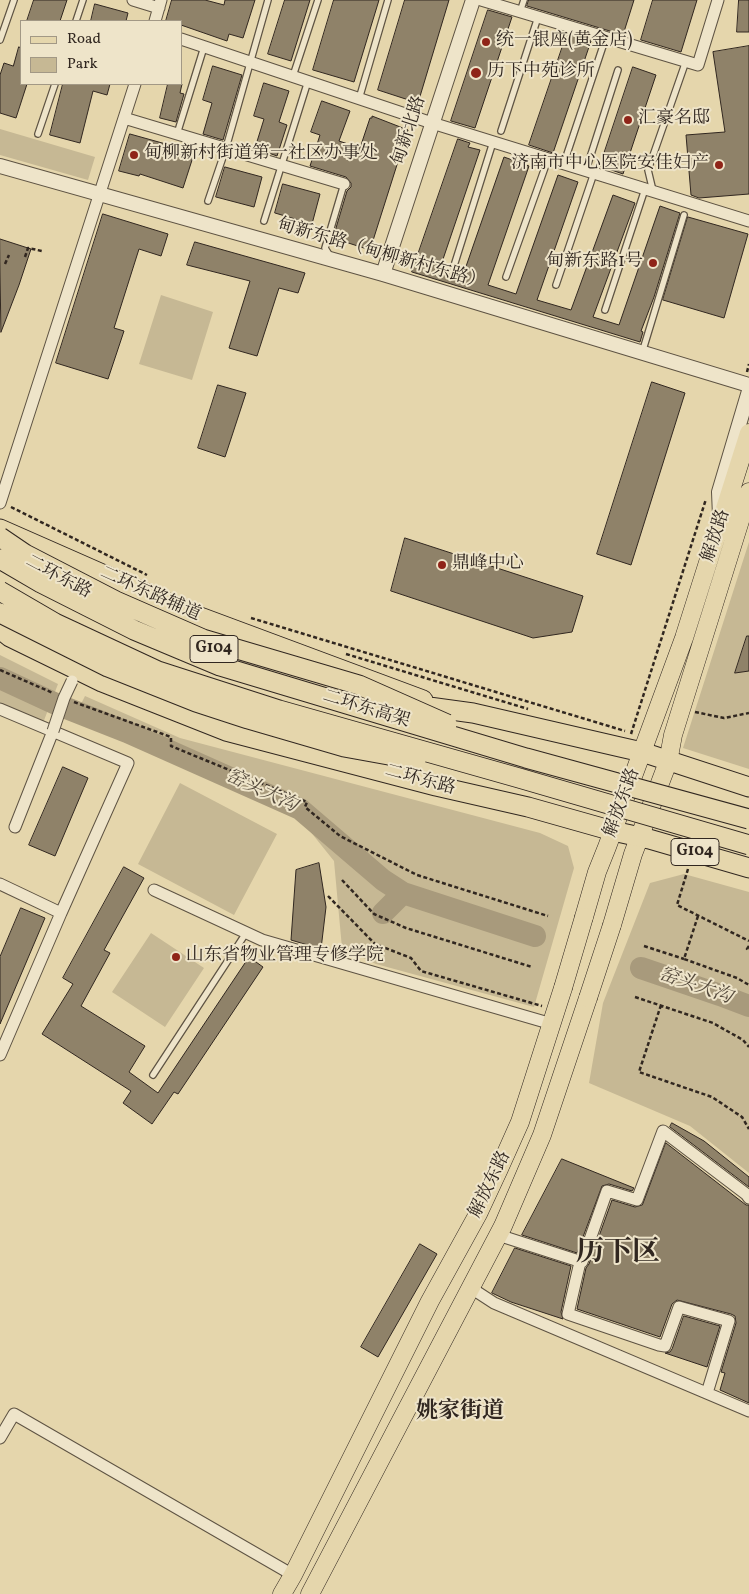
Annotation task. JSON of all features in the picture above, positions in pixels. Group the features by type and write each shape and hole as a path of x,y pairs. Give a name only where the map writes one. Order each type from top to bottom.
{"highway":[{"name":"二环东路辅道","path":"0,529 200,617 443,708"},
{"path":"0,538 25,554 116,601 203,639 359,685 526,758"},
{"name":"二环东路","path":"0,547 165,633 379,701 473,713 631,744 668,762 749,787"},
{"name":"二环东高架","path":"0,559 41,583 134,630 220,666 526,758 749,819"},
{"name":"二环东高架","path":"0,591 55,624 158,671 279,710 749,845"},
{"name":"二环东路","path":"0,604 59,635 150,677 349,741 372,768 528,807 749,868"},
{"path":"0,613 108,667 196,702 248,719 344,747 520,778"},
{"path":"0,629 10,637 74,675 102,682 226,731 372,768"}],"main road":[{"name":"解放路","path":"631,744 684,638 749,433"},
{"name":"解放路","path":"668,762 673,735 749,492"},
{"path":"684,638 702,644"},
{"name":"解放东路","path":"282,1594 430,1301 478,1214 520,1122 563,988 597,872 613,831 631,744"},
{"name":"解放东路","path":"310,1594 498,1235 542,1135 612,925 633,854 668,762"}],"street":[{"path":"133,0 160,4 155,20"},
{"name":"甸新北路","path":"383,274 473,0"},
{"path":"481,0 698,65 718,0"},
{"path":"182,39 432,123 749,221"},
{"path":"0,502 135,85"},
{"path":"124,118 344,184"},
{"name":"甸新东路（甸柳新村东路）","path":"0,166 383,274 747,387"},
{"path":"720,524 718,492 747,387"},
{"path":"15,827 74,675"},
{"path":"0,709 128,764 0,1055"},
{"path":"0,884 61,913"},
{"path":"154,890 271,943 554,1017"},
{"path":"707,1393 729,1321 678,1307 665,1346 568,1314 580,1262 582,1262 608,1191 637,1200 663,1131 749,1198"},
{"path":"498,1235 580,1262"},
{"path":"471,1288 494,1303 749,1411"},
{"path":"0,1438 14,1414 293,1575"}],"lane":[{"path":"0,40 14,0"},
{"path":"76,20 83,0"},
{"path":"208,201 226,148 268,0"},
{"path":"293,76 318,0"},
{"path":"359,99 388,0"},
{"path":"520,12 524,0"},
{"path":"501,131 538,17"},
{"path":"564,163 606,37"},
{"path":"177,134 204,47"},
{"path":"605,310 649,190 648,170 686,61"},
{"path":"556,285 618,70"},
{"path":"264,221 308,82"},
{"path":"38,134 55,85"},
{"path":"453,269 493,142"},
{"path":"506,277 548,159"},
{"path":"332,260 325,248 344,184"},
{"path":"642,353 684,215"},
{"path":"154,1075 246,933"}],"path":[{"path":"25,256 28,248 42,250"},
{"path":"5,264 9,255"},
{"path":"747,387 749,364"},
{"path":"249,618 631,744 706,499"},
{"path":"0,502 148,576"},
{"path":"340,652 528,709"},
{"path":"0,670 64,698 171,737 171,746 308,802 306,807 340,836 417,875 548,916"},
{"path":"694,712 724,718 749,713"},
{"path":"688,869 677,905 749,942"},
{"path":"342,880 374,914 406,928 532,966"},
{"path":"328,896 375,944 411,958 421,971 554,1017"},
{"path":"684,959 698,916"},
{"path":"644,946 738,978 749,985"},
{"path":"749,946 747,949 749,950"},
{"path":"635,996 712,1022 743,1040 749,1047"},
{"path":"661,1005 639,1072 712,1097 742,1118 749,1129"}],"green space":[{"path":"0,129 95,157 88,180 0,155"},
{"path":"161,295 213,312 192,380 139,364"},
{"path":"749,542 749,769 683,748"},
{"path":"0,655 58,684 43,723 0,704"},
{"path":"85,696 180,738 540,833 568,846 574,868 534,1007 376,964 342,948 334,861 297,815 302,803 74,718"},
{"path":"180,783 277,834 234,915 138,864"},
{"path":"684,874 749,892 749,1173 690,1126 589,1083 603,1003 650,883"},
{"path":"151,933 204,968 165,1027 112,992"}],"building":[{"path":"34,0 67,0 60,20 27,20"},
{"path":"172,0 205,0 224,5 225,0 255,0 243,38 229,34 227,41 182,25 182,20 166,20"},
{"path":"285,0 310,0 291,61 268,54"},
{"path":"334,0 379,0 354,82 313,70"},
{"path":"405,0 449,0 418,103 378,90"},
{"path":"529,0 634,0 623,35 527,6"},
{"path":"653,0 697,0 681,52 641,40"},
{"path":"739,0 749,0 749,32 737,32"},
{"path":"95,4 128,13 126,20 91,20"},
{"path":"488,10 512,17 475,128 451,121"},
{"path":"567,34 591,41 553,153 529,145"},
{"name":"济南市中心医院安佳妇产","path":"749,46 749,194 699,198 691,195 686,135 725,132 713,52"},
{"path":"19,47 20,85 27,85 16,118 0,113 0,75 4,63 13,66"},
{"path":"213,66 242,75 223,140 203,134 212,103 203,100"},
{"name":"汇豪名邸","path":"633,67 656,75 623,174 600,166"},
{"path":"264,83 289,91 279,122 287,125 277,156 255,148 264,119 254,116"},
{"path":"63,85 110,85 107,95 93,91 80,143 50,135"},
{"path":"168,85 182,85 180,93 184,94 176,122 160,118"},
{"path":"322,101 350,111 339,141 360,148 372,116 408,130 370,250 333,238 351,183 346,177 310,166 320,135 311,132"},
{"path":"130,134 173,146 172,151 193,157 183,188 140,174 139,176 119,171"},
{"path":"458,139 470,143 468,147 480,150 439,271 462,278 504,157 529,166 488,285 516,294 558,175 578,182 537,300 571,310 613,195 635,203 593,317 619,325 660,206 680,213 654,297 641,331 643,332 640,342 412,272"},
{"path":"225,167 262,177 254,207 216,197"},
{"path":"283,184 320,194 312,224 275,213"},
{"path":"103,214 168,234 161,256 139,249 114,328 124,331 108,379 56,363"},
{"path":"688,217 748,234 724,318 663,300"},
{"path":"0,239 31,249 1,332"},
{"path":"195,242 305,273 298,293 279,288 257,356 229,348 250,281 187,265"},
{"path":"652,382 685,393 631,565 597,554"},
{"path":"218,385 246,393 225,457 198,448"},
{"name":"鼎峰中心","path":"405,538 583,596 572,632 533,638 391,591"},
{"path":"747,636 749,636 749,671 735,673"},
{"path":"63,767 88,778 55,856 29,845"},
{"path":"319,863 326,907 321,949 291,940 296,870"},
{"path":"124,867 144,878 104,950 110,953 81,1006 145,1046 129,1072 158,1093 249,957 263,967 178,1094 174,1092 152,1124 123,1103 131,1091 42,1034 73,984 63,978"},
{"path":"21,908 45,918 0,1024 0,957"},
{"path":"672,1123 704,1141 749,1177 749,1187 670,1127"},
{"path":"666,1143 746,1205 749,1205 749,1403 720,1390 725,1373 721,1372 736,1323 735,1316 677,1300 672,1304 660,1337 577,1309 586,1268 612,1200 635,1207 642,1205"},
{"path":"562,1159 634,1188 632,1191 609,1184 602,1186 577,1253 522,1235"},
{"path":"420,1244 437,1254 378,1357 361,1347"},
{"path":"515,1248 571,1266 561,1312 563,1319 511,1302 492,1293"},
{"path":"684,1316 720,1326 707,1367 665,1353 670,1352 672,1349"}],"waterway":[{"name":"窑头大沟","path":"0,678 300,809 383,880 403,893 535,936"},
{"path":"383,913 403,893"},
{"name":"窑头大沟","path":"641,968 749,1006"}],"place":[{"name":"统一银座(黄金店)","path":"486,42"},
{"name":"历下中苑诊所","path":"476,73"},
{"name":"汇豪名邸","path":"628,120"},
{"name":"甸柳新村街道第一社区办事处","path":"134,155"},
{"name":"济南市中心医院安佳妇产","path":"719,165"},
{"name":"甸新东路1号","path":"653,263"},
{"name":"鼎峰中心","path":"442,565"},
{"name":"山东省物业管理专修学院","path":"176,957"}],"district":[{"name":"历下区","path":"618,1255"},
{"name":"姚家街道","path":"460,1413"}]}
